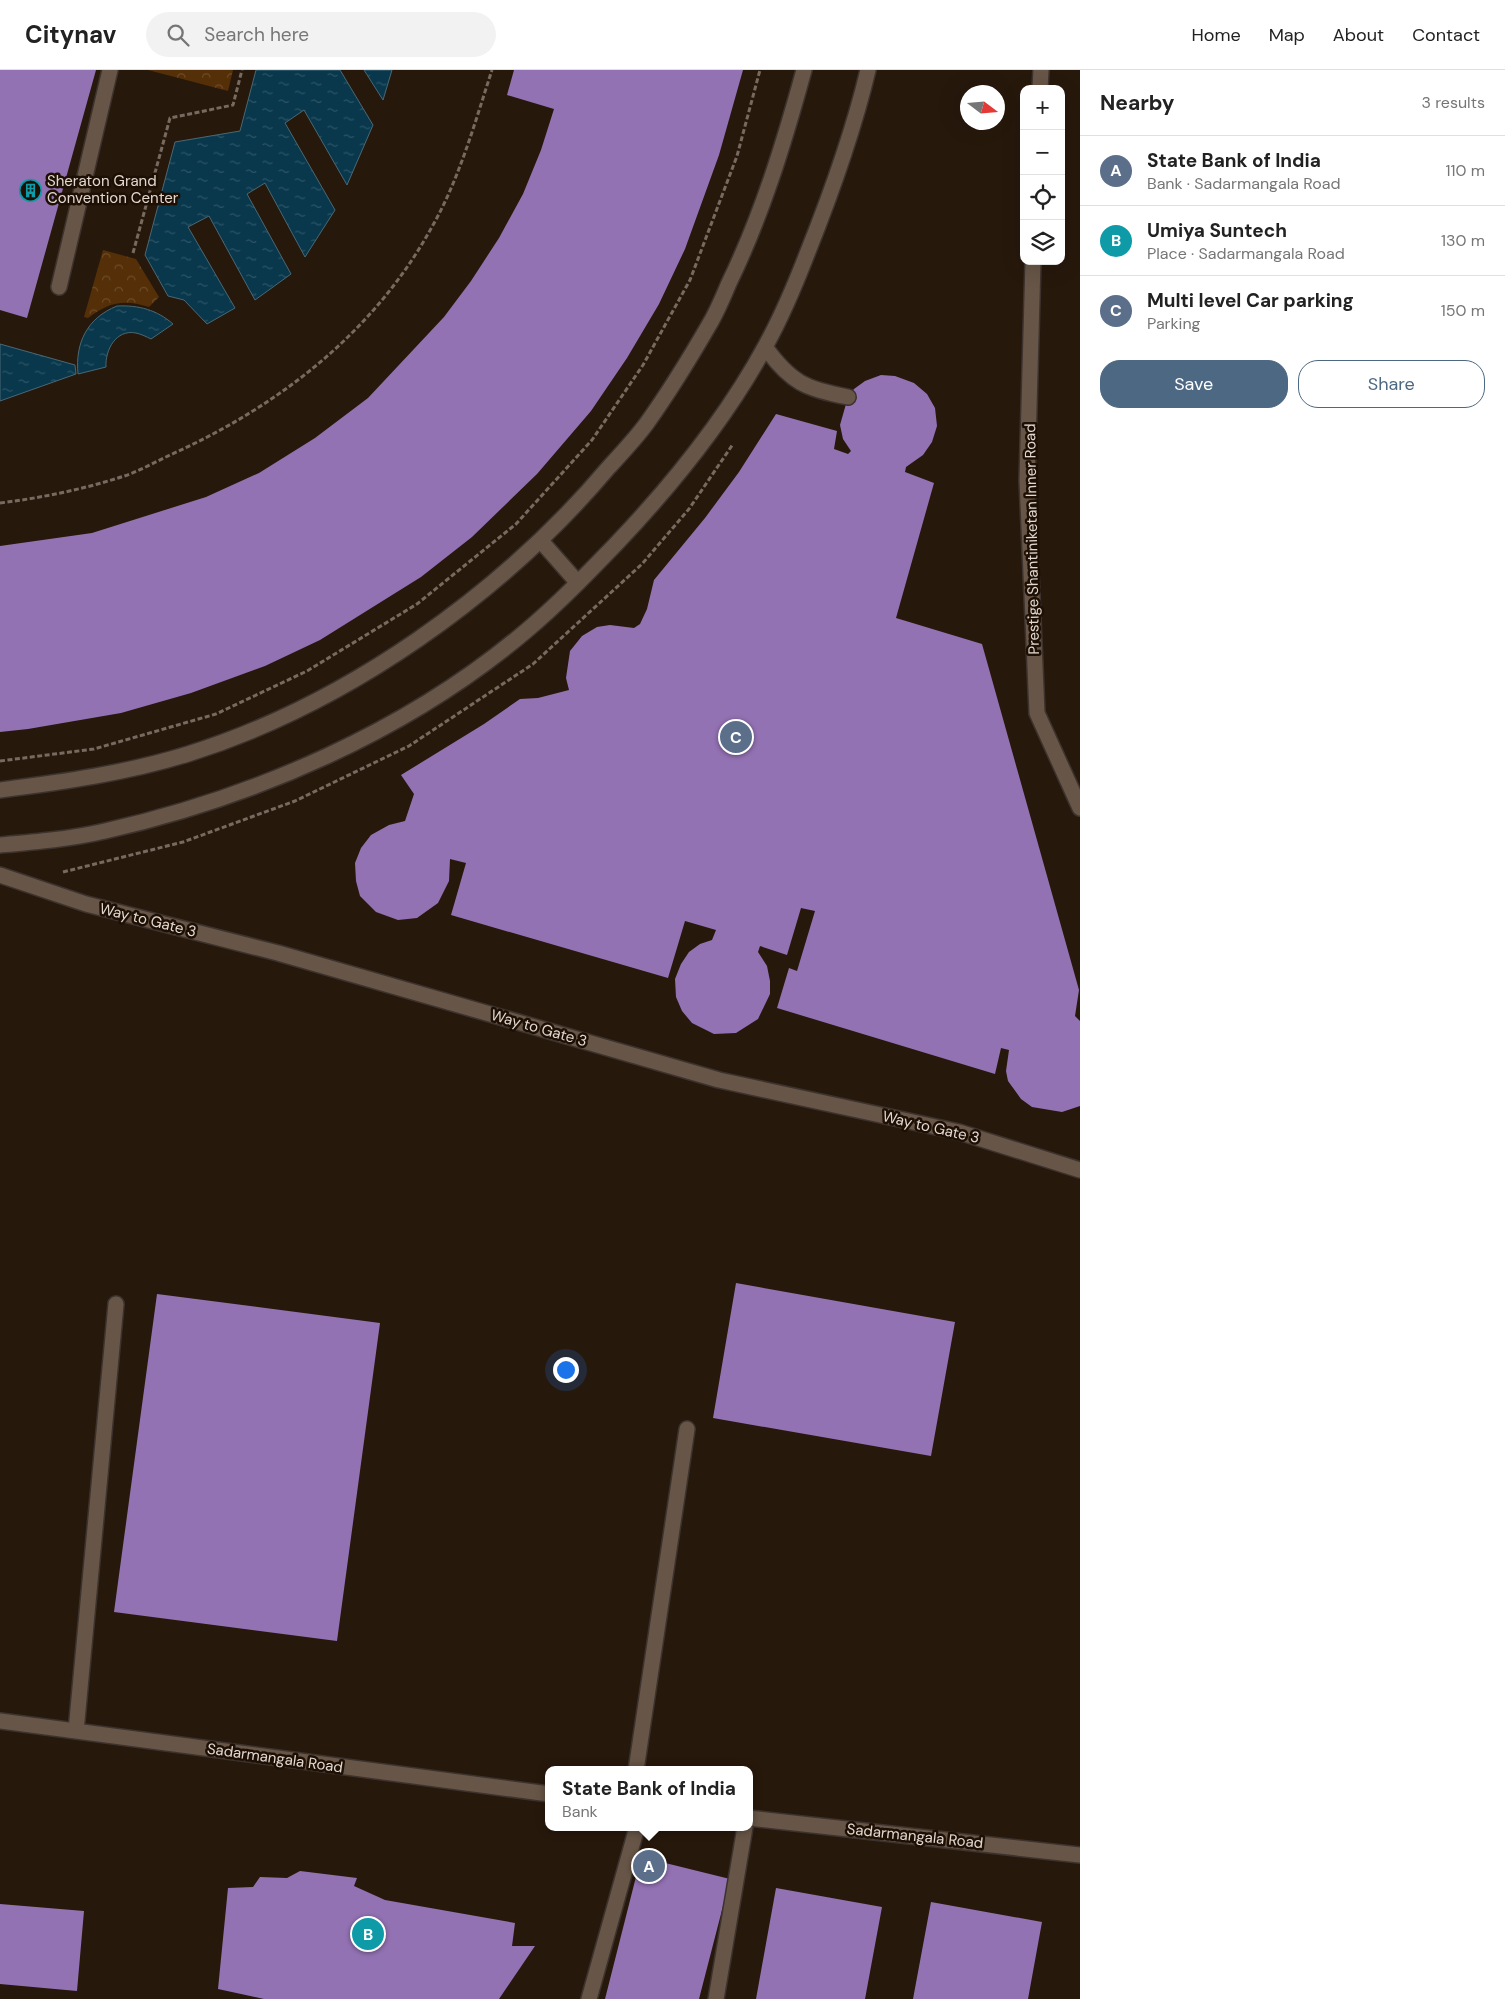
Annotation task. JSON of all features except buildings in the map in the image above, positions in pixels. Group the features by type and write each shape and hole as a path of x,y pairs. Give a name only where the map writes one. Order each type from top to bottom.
{"street":[{"path":"59,286 110,70"},
{"path":"0,790 94,777 188,754 290,715 379,665 460,609 541,541 592,487 646,424 710,324 749,241 784,143 804,70"},
{"path":"0,845 103,832 187,810 290,772 409,713 467,676 525,632 578,583 658,500 702,445 766,347 785,309 822,218 856,122 868,70"},
{"path":"1040,85 1041,70"},
{"name":"Prestige Shantiniketan Inner Road","path":"1033,265 1027,480 1037,712 1080,808"},
{"path":"766,347 779,366 793,379 808,387 848,397"},
{"path":"541,541 578,583"},
{"name":"Way to Gate 3","path":"0,875 86,904 278,953 719,1080 959,1132 1080,1170"},
{"path":"76,1731 116,1304"},
{"path":"637,1766 687,1429"},
{"name":"Sadarmangala Road","path":"0,1721 545,1793"},
{"name":"Sadarmangala Road","path":"753,1818 1080,1855"},
{"path":"589,1999 636,1831"},
{"path":"716,1999 744,1831"}],"path":[{"path":"133,253 170,118 233,105 242,70"},
{"path":"0,503 38,498 120,478 202,441 278,396 345,342 401,277 433,225 456,176 492,70"},
{"path":"0,761 94,749 216,714 307,671 417,604 516,524 592,440 643,365 690,280 737,156 760,70"}],"green space":[{"path":"148,70 233,70 228,91"},
{"path":"103,250 136,259 159,297 149,307 132,303 110,305 88,318 84,317"}],"water":[{"path":"256,70 340,70 373,125 347,185 304,110 285,123 335,210 305,257 265,183 247,194 291,274 255,300 209,216 188,227 235,308 207,324 184,300 168,296 145,255 175,142 240,131"},
{"path":"364,70 392,70 383,100"},
{"path":"117,306 133,306 147,309 161,315 173,324 151,339 136,333 123,334 113,342 107,354 106,367 78,374 79,352 85,333 98,317"},
{"path":"0,344 75,365 76,374 0,401"}],"place":[{"name":"Sheraton Grand Convention Center","path":"31,190"},
{"name":"Multi level Car parking","path":"736,737"},
{"name":"State Bank of India","path":"649,1866"},
{"name":"Umiya Suntech","path":"368,1934"}]}
